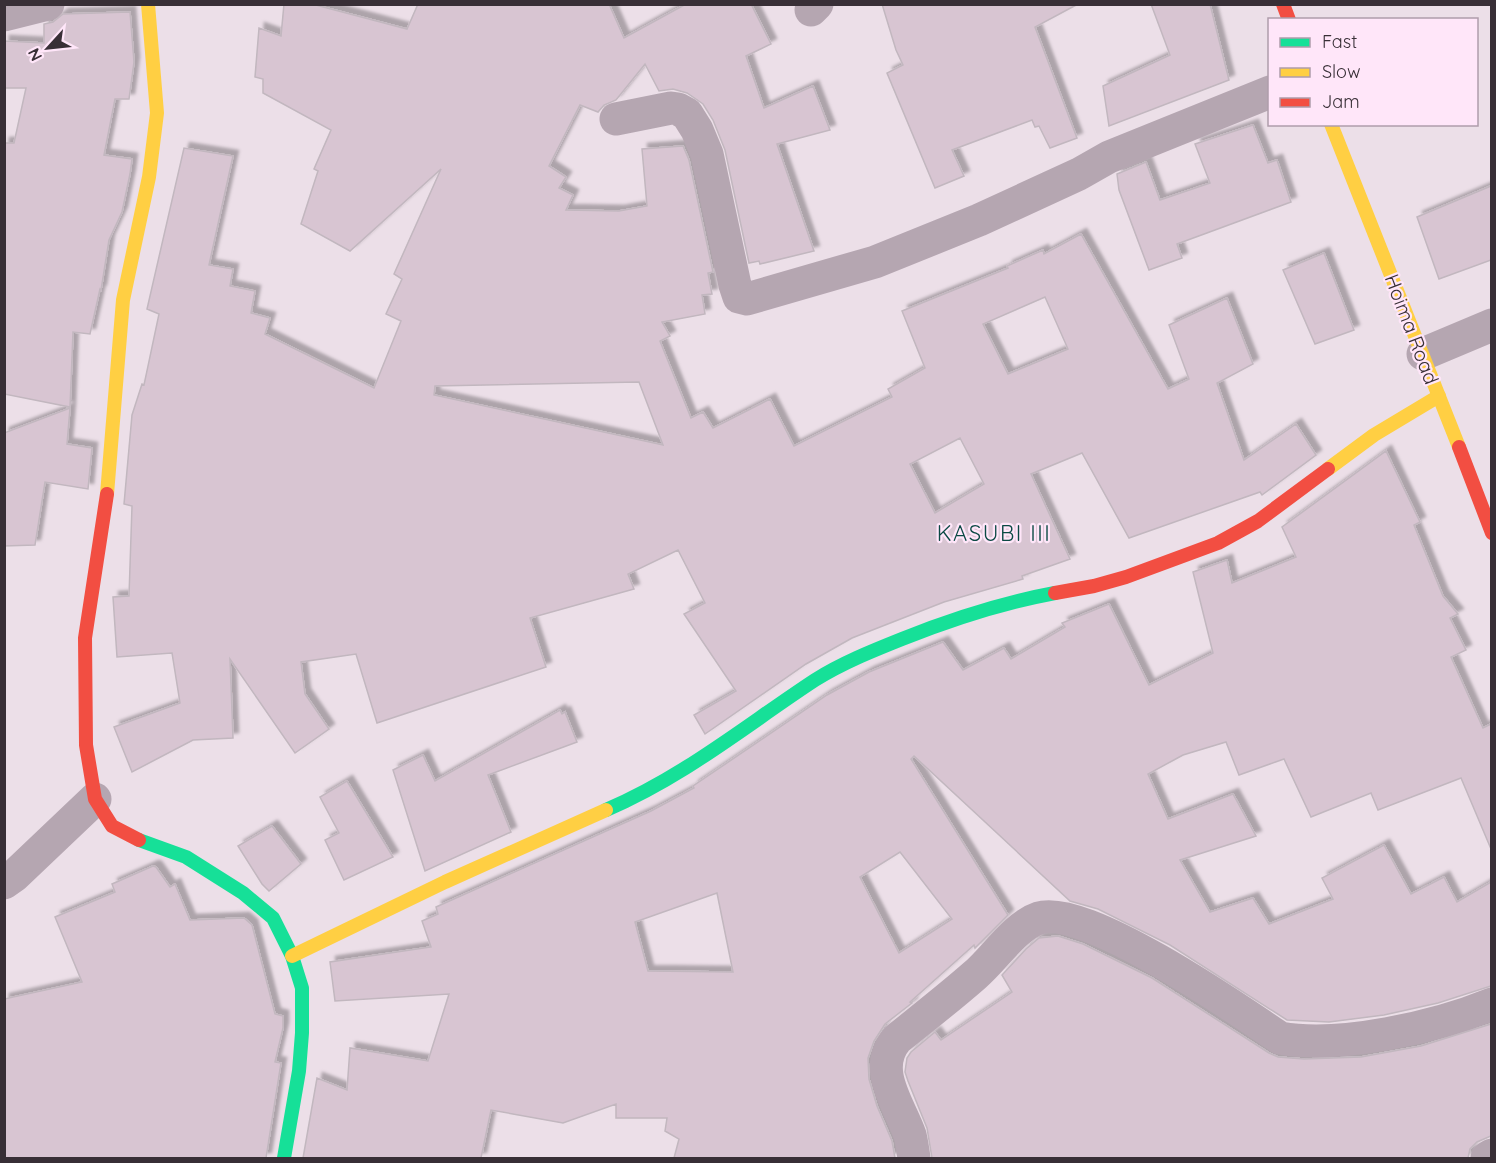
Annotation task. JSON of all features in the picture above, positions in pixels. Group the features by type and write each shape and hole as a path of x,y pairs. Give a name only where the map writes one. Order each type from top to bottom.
{"street":[{"path":"4,15 48,4"},
{"path":"148,4 157,113 149,177 123,300 108,485 85,638 86,745 94,799 112,826 148,845 186,857 243,893 273,918 292,956 302,988 302,1033 299,1071 284,1158"},
{"path":"616,119 671,108 687,114 707,154 735,285 739,297 747,299 885,258 979,220 1109,158 1268,92"},
{"name":"Hoima Road","path":"1332,126 1423,354 1491,533"},
{"path":"1423,354 1491,325"},
{"path":"292,956 445,882 641,795 702,759 817,680 861,655 951,619 1016,600 1094,586 1126,577 1218,543 1258,521 1374,435 1439,396"},
{"path":"4,883 94,799"},
{"path":"914,1158 910,1136 891,1091 885,1070 890,1047 976,974 1018,931 1038,918 1048,917 1084,924 1149,954 1280,1038 1294,1041 1351,1039 1430,1025 1466,1015 1491,1004"},
{"path":"1487,1158 1491,1155"}],"building":[{"path":"284,4 312,4 407,29 418,4 609,4 624,38 686,4 751,4 771,44 746,56 764,108 813,86 830,130 777,144 814,251 760,264 759,261 749,263 725,150 713,120 703,104 687,93 673,89 659,91 645,64 616,100 604,105 598,112 580,105 549,166 566,177 559,188 573,195 566,210 619,211 647,206 642,149 683,146 689,160 713,272 708,273 712,294 702,295 705,314 662,322 670,336 660,341 691,418 703,412 713,428 770,399 794,446 892,397 888,389 925,368 902,311 1008,268 1007,266 1043,250 1044,254 1081,234 1168,389 1189,379 1169,325 1227,298 1253,364 1217,383 1244,460 1296,424 1316,455 1262,495 1260,492 1129,538 1082,453 1031,474 1070,559 1022,576 1023,579 944,602 852,638 806,664 705,734 694,715 736,691 684,614 705,603 678,550 628,574 634,589 530,618 546,667 377,723 356,654 301,662 305,694 329,729 295,753 230,659 233,738 193,740 132,772 114,727 180,703 172,653 117,657 113,597 129,596 132,506 124,504 132,415 142,384 144,385 159,314 147,309 184,148 233,156 209,265 233,269 230,286 255,291 251,313 270,318 265,334 374,388 401,321 386,314 402,279 394,274 441,169 350,251 301,224 318,171 314,169 331,130 263,93 263,79 255,77 259,28 281,36","holes":["1045,297 1068,349 1008,374 983,324","639,382 663,445 434,395 435,386","960,438 984,484 935,513 910,464"]},
{"path":"882,4 1078,4 1035,27 1077,138 1050,148 1039,126 1035,127 1032,120 952,150 964,176 935,188 887,73 903,65"},
{"path":"1151,4 1210,4 1229,80 1109,126 1103,86 1170,55"},
{"path":"130,12 134,62 129,99 115,99 104,155 132,159 130,174 122,212 109,240 101,290 90,334 73,332 70,407 4,394 4,143 14,143 26,88 4,88 4,41 44,43 44,24 53,22 63,14"},
{"path":"1253,125 1268,163 1277,160 1291,202 1177,244 1182,258 1149,270 1119,190 1117,174 1146,162 1160,200 1210,183 1195,144"},
{"path":"1491,186 1491,260 1439,279 1417,217"},
{"path":"1324,253 1354,330 1315,344 1283,270"},
{"path":"70,408 67,444 92,448 88,489 45,482 35,545 4,546 4,433"},
{"path":"1386,451 1420,522 1414,525 1443,596 1458,614 1450,618 1466,650 1451,657 1483,728 1491,724 1491,849 1461,778 1378,810 1371,793 1311,817 1284,759 1239,775 1226,742 1183,755 1148,774 1168,819 1233,794 1256,836 1180,860 1210,912 1253,898 1269,924 1333,899 1322,878 1384,845 1411,894 1444,877 1457,902 1491,882 1491,986 1438,1003 1384,1015 1329,1022 1287,1020 1170,945 1098,909 1070,901 914,756 911,759 1008,915 975,948 974,945 910,1002 912,1003 885,1024 874,1041 868,1058 869,1079 877,1106 892,1141 895,1158 674,1158 679,1139 665,1131 667,1118 616,1118 616,1104 563,1123 491,1110 481,1158 303,1158 317,1078 347,1090 350,1048 428,1061 449,994 335,1001 330,962 431,947 422,921 438,914 436,907 651,811 694,788 693,786 827,695 869,672 943,642 963,670 1004,648 1011,659 1065,627 1062,623 1109,604 1149,685 1213,653 1193,572 1227,560 1232,583 1296,557 1282,527","holes":["900,852 952,919 899,953 860,877","717,893 733,972 648,971 635,922"]},
{"path":"560,710 562,714 565,712 577,742 488,775 511,832 425,871 393,770 423,755 435,781"},
{"path":"347,781 393,857 344,880 325,840 339,833 320,797"},
{"path":"272,826 301,864 269,891 238,846"},
{"path":"153,866 170,887 175,884 190,920 244,918 252,925 275,1014 283,1016 283,1028 275,1062 281,1063 266,1158 4,1158 4,999 82,982 55,917 115,892 112,884"},
{"path":"1058,936 1083,944 1152,978 1278,1057 1304,1059 1361,1057 1421,1046 1491,1024 1491,1136 1477,1142 1470,1149 1468,1158 932,1158 927,1128 905,1072 907,1058 935,1032 941,1040 1012,992 1002,975 1039,938"}],"traffic: fast":[{"path":"606,810 662,782 714,750 815,680 846,663 958,618 1055,593"},
{"path":"139,840 186,857 243,893 273,918 292,956 302,988 302,1033 299,1071 284,1158"}],"traffic: slow":[{"path":"107,494 123,300 149,177 157,113 148,4"},
{"path":"1332,126 1459,447"},
{"path":"1328,469 1374,435 1439,396"},
{"path":"292,956 445,882 606,810"}],"traffic: jam":[{"path":"1283,4 1288,18"},
{"path":"1459,447 1492,533"},
{"path":"1055,593 1126,577 1218,543 1258,521 1328,469"},
{"path":"107,494 85,638 86,745 95,799 112,826 139,840"}],"district":[{"name":"KASUBI III","path":"994,533"}]}
